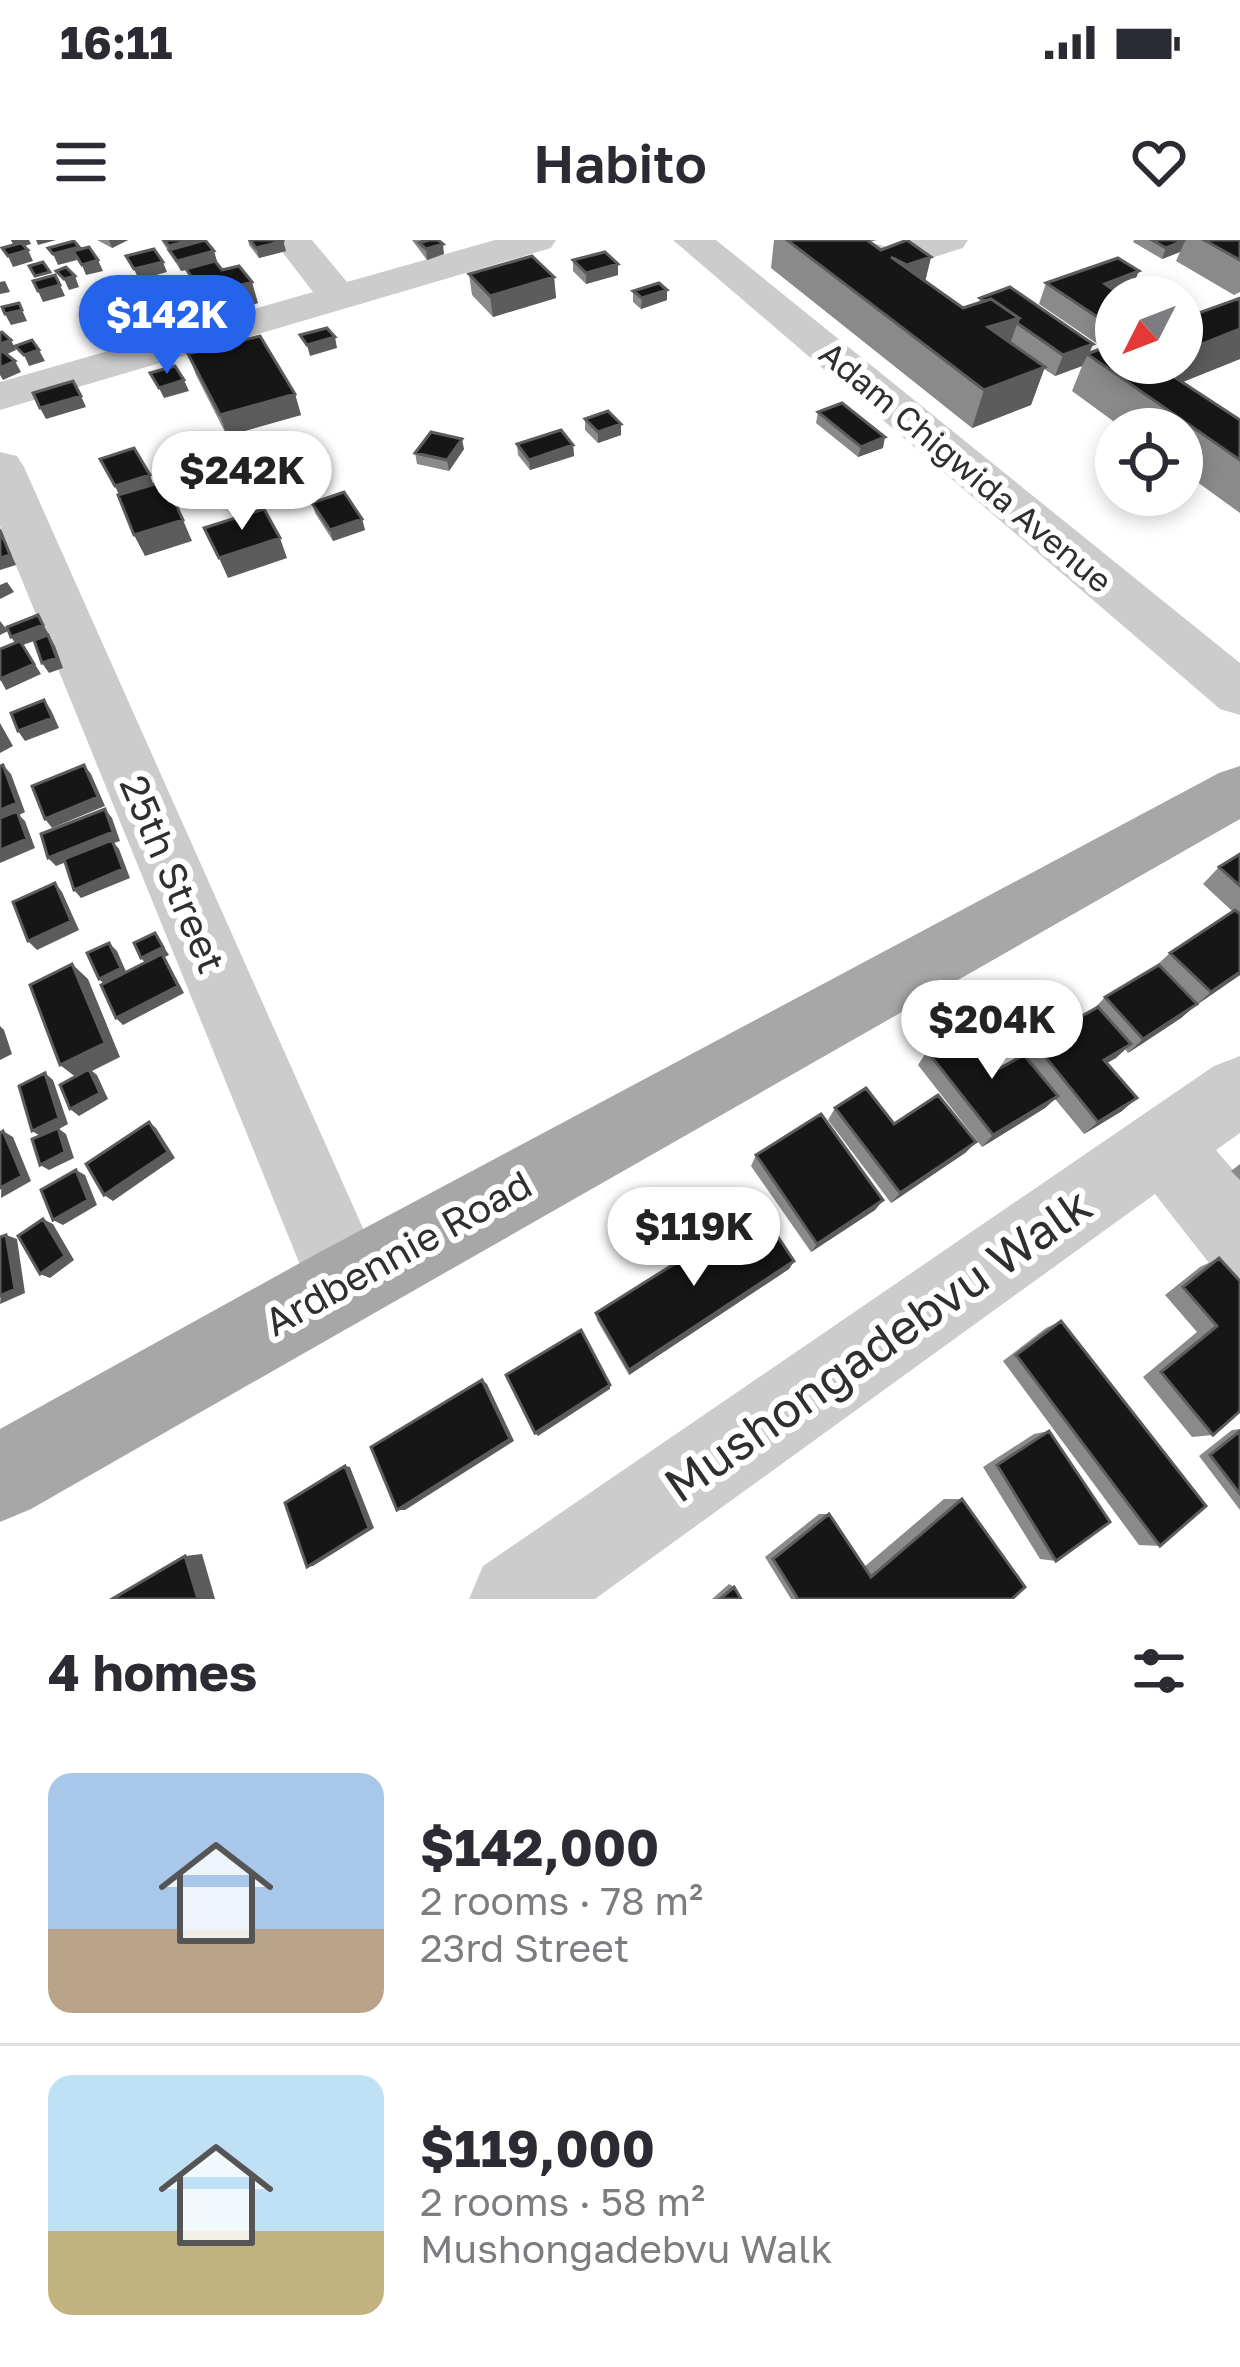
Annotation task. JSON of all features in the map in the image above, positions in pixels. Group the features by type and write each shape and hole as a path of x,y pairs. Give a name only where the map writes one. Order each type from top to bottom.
{"main road":[{"name":"Ardbennie Road","path":"0,1478 346,1281 1240,790"}],"street":[{"path":"292,240 336,296"},
{"path":"0,395 537,240"},
{"path":"811,240 890,259 949,240"},
{"name":"Adam Chigwida Avenue","path":"711,243 1240,694"},
{"name":"25th Street","path":"0,466 346,1281"},
{"name":"Mushongadebvu Walk","path":"516,1599 1240,1090"},
{"path":"1162,1145 1240,1239"}],"building":[{"path":"205,240 214,251 177,261 169,250"},
{"path":"250,240 283,240 283,241 256,248"},
{"path":"787,240 867,240 881,250 907,240 931,257 907,265 891,257 963,308 991,299 1019,318 988,327 1045,367 984,390"},
{"path":"1152,240 1185,240 1166,248"},
{"path":"1204,240 1240,240 1240,260"},
{"path":"74,241 79,247 53,254 48,248"},
{"path":"21,243 28,250 8,256 2,248"},
{"path":"419,243 443,244 426,249"},
{"path":"89,247 98,260 82,265 73,251"},
{"path":"154,249 163,262 134,269 126,256"},
{"path":"605,252 618,264 586,273 573,260"},
{"path":"532,256 554,277 490,296 469,274"},
{"path":"1118,258 1139,271 1095,276 1095,315 1046,283"},
{"path":"215,261 222,270 239,266 252,282 195,298 183,281 193,279 186,269"},
{"path":"43,262 50,272 35,276 29,266"},
{"path":"66,267 75,276 64,279 56,271"},
{"path":"55,275 60,285 38,291 33,281"},
{"path":"155,276 162,287 131,296 124,285"},
{"path":"659,283 667,290 642,298 633,291"},
{"path":"1010,287 1093,344 1063,355 1017,323 1019,318 991,299 980,298"},
{"path":"117,289 124,299 99,306 92,295"},
{"path":"178,293 194,316 177,321 162,298"},
{"path":"1240,298 1240,329 1203,344 1203,311"},
{"path":"157,299 172,322 156,327 141,304"},
{"path":"19,303 22,310 5,314 2,307"},
{"path":"137,310 145,321 125,326 118,315"},
{"path":"107,312 113,322 99,326 93,316"},
{"path":"327,328 335,337 307,345 300,335"},
{"path":"260,336 295,394 220,415 188,354"},
{"path":"32,340 39,350 24,355 15,346"},
{"path":"0,352 15,361 0,368"},
{"path":"175,366 184,380 159,388 150,373"},
{"path":"73,381 81,396 40,408 33,393"},
{"path":"1130,384 1185,384 1240,420 1240,460 1203,434 1203,408 1165,408"},
{"path":"842,403 885,437 861,447 818,412"},
{"path":"608,411 621,424 598,432 585,419"},
{"path":"561,430 573,445 529,460 517,444"},
{"path":"431,432 462,439 447,460 415,453"},
{"path":"134,448 150,475 115,486 100,459"},
{"path":"165,481 183,520 134,535 118,495"},
{"path":"344,492 362,519 330,530 312,503"},
{"path":"264,509 280,538 219,558 204,528"},
{"path":"0,530 10,555 0,558"},
{"path":"38,615 43,625 11,637 7,627"},
{"path":"48,635 57,658 42,663 34,640"},
{"path":"20,641 34,664 0,679 0,649"},
{"path":"44,700 52,718 18,731 11,713"},
{"path":"84,765 98,797 45,819 32,786"},
{"path":"0,766 17,803 0,810"},
{"path":"105,809 113,832 48,858 41,834"},
{"path":"17,811 27,839 0,850 0,818"},
{"path":"112,840 123,869 74,890 64,859"},
{"path":"1240,854 1240,886 1219,867"},
{"path":"55,883 71,921 28,941 13,902"},
{"path":"1235,910 1240,914 1240,972 1211,992 1170,953"},
{"path":"155,933 163,947 141,958 134,943"},
{"path":"109,943 121,968 99,979 87,953"},
{"path":"162,954 178,986 116,1018 101,985"},
{"path":"72,964 105,1043 60,1065 30,985"},
{"path":"1159,965 1197,1004 1143,1039 1105,997"},
{"path":"1098,1007 1131,1044 1104,1060 1137,1098 1098,1122 1034,1043"},
{"path":"967,1028 1000,1068 1024,1055 1058,1096 993,1135 927,1051"},
{"path":"89,1069 100,1093 70,1109 60,1085"},
{"path":"45,1073 59,1118 32,1131 19,1086"},
{"path":"866,1088 894,1124 938,1095 976,1142 900,1193 835,1108"},
{"path":"821,1114 883,1200 817,1244 756,1155"},
{"path":"149,1122 168,1152 104,1195 86,1164"},
{"path":"58,1128 65,1152 40,1165 32,1139"},
{"path":"3,1131 22,1176 0,1188 0,1133"},
{"path":"76,1170 88,1200 53,1220 41,1190"},
{"path":"760,1210 794,1261 629,1370 596,1313"},
{"path":"43,1219 65,1256 40,1274 18,1236"},
{"path":"6,1235 15,1289 0,1296 0,1237"},
{"path":"1219,1258 1240,1281 1240,1411 1213,1435 1161,1372 1217,1326 1183,1287"},
{"path":"1061,1321 1206,1506 1160,1546 1016,1355"},
{"path":"581,1330 610,1385 535,1433 506,1375"},
{"path":"482,1380 510,1439 397,1510 371,1447"},
{"path":"1049,1431 1110,1522 1056,1561 997,1465"},
{"path":"1240,1431 1240,1494 1210,1455"},
{"path":"345,1466 369,1528 307,1567 285,1503"},
{"path":"962,1499 1025,1587 1012,1599 798,1599 773,1559 829,1514 871,1577"},
{"path":"185,1556 198,1599 112,1599"},
{"path":"734,1587 741,1599 720,1599"}]}
